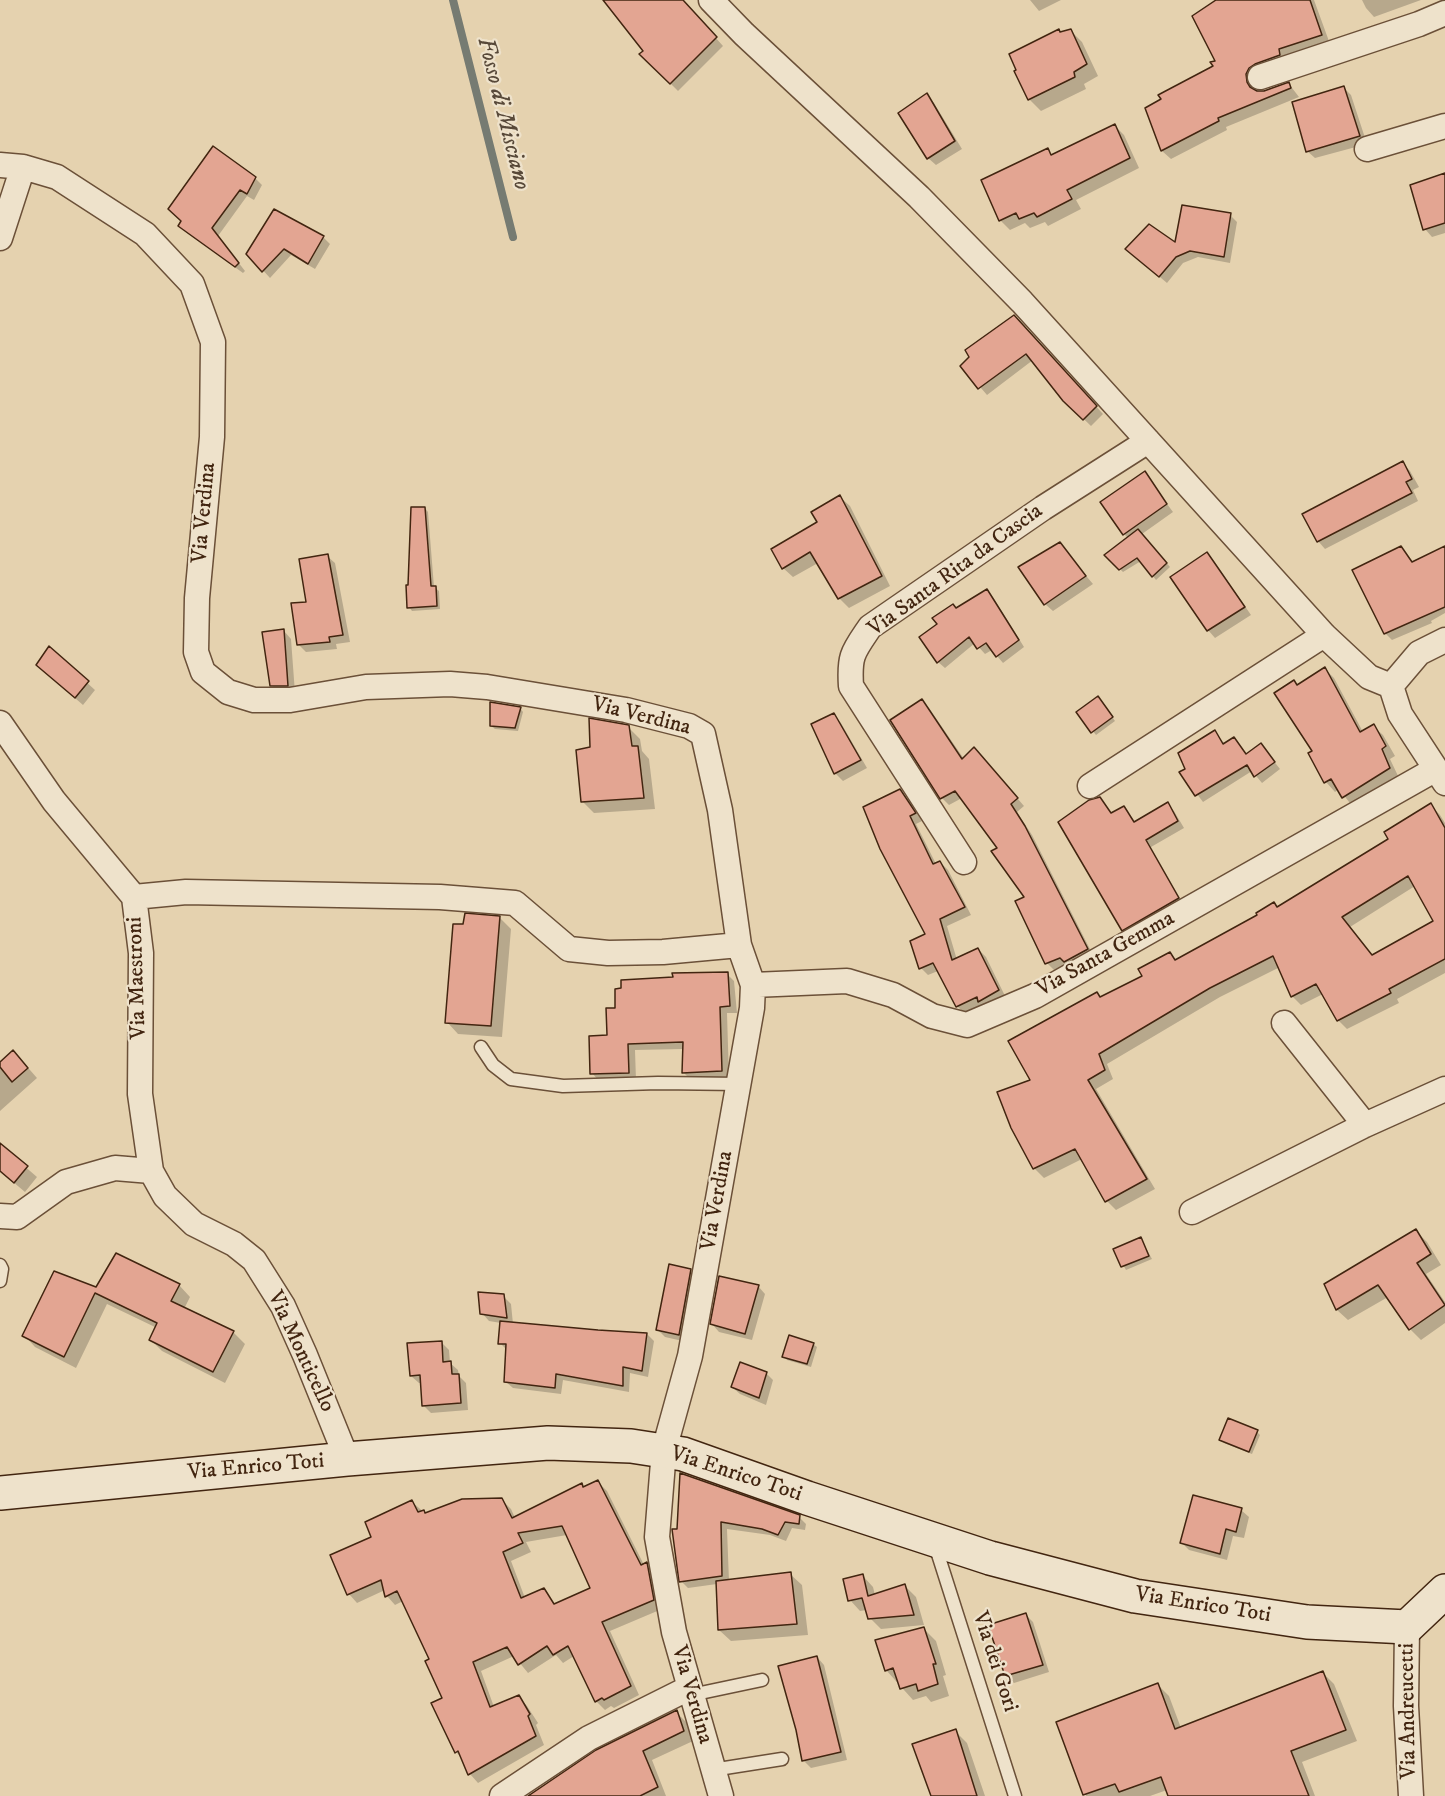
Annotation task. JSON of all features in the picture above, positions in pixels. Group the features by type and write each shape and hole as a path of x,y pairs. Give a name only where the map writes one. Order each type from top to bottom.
{"street":[{"path":"711,0 744,34 920,197 1022,302 1324,635 1369,677 1391,686 1400,714 1440,776"},
{"path":"1260,77 1419,24 1445,13"},
{"path":"1367,149 1445,126"},
{"path":"0,238 11,166"},
{"name":"Via Verdina","path":"11,166 57,177 145,234 192,284 213,342 212,437 197,598 196,652 203,672 228,692 254,700 290,700 366,687 450,684 487,687 626,710 689,726 703,734 720,810 739,945 753,985 752,1008 690,1356 664,1450 657,1538 674,1632 721,1796"},
{"name":"Via Santa Rita da Cascia","path":"964,862 851,686 852,654 870,627 1043,508 1148,441"},
{"path":"1090,786 1324,635"},
{"path":"1391,686 1419,653 1445,640"},
{"name":"Via Maestroni","path":"0,723 54,801 134,897 141,953 140,1094 151,1171"},
{"name":"Via Santa Gemma","path":"753,985 847,981 893,995 932,1016 967,1025 1035,996 1440,776"},
{"path":"134,897 198,892 440,897 515,903 570,949 619,953 663,952 739,945"},
{"path":"1284,1023 1365,1125"},
{"path":"1192,1212 1365,1125 1445,1089"},
{"path":"0,1216 17,1217 66,1182 115,1168 151,1171"},
{"name":"Via Monticello","path":"151,1171 165,1196 194,1224 234,1244 254,1260 282,1306 305,1355 347,1459"},
{"name":"Via Enrico Toti","path":"3,1490 548,1443 664,1450 683,1454 807,1498 990,1558 1135,1596 1307,1622 1407,1627"},
{"path":"1407,1627 1445,1591"},
{"name":"Via Andreucetti","path":"1407,1627 1406,1706 1411,1796"},
{"path":"502,1796 589,1738 690,1691"}],"lane":[{"path":"481,1047 493,1065 511,1079 563,1086 658,1083 740,1084"},
{"path":"0,1265 2,1269 0,1281"},
{"name":"Via dei Gori","path":"933,1540 1015,1796"},
{"path":"690,1691 762,1680"},
{"path":"712,1770 782,1759"}],"building":[{"path":"603,0 683,0 717,37 670,84 639,54 643,51"},
{"path":"1216,0 1310,0 1322,35 1279,49 1280,55 1255,64 1246,74 1250,87 1257,91 1264,91 1289,82 1291,88 1218,118 1219,121 1161,151 1145,108 1161,99 1158,95 1213,66 1210,62 1215,61 1192,16"},
{"path":"1059,29 1060,32 1071,29 1087,64 1074,72 1075,77 1028,100 1014,71 1016,70 1009,54"},
{"path":"1344,86 1360,136 1306,152 1292,102"},
{"path":"927,93 955,141 927,159 898,113"},
{"path":"1115,124 1130,158 1067,190 1072,199 1037,217 1034,213 1019,219 1016,213 999,221 981,180 1048,148 1051,155"},
{"path":"213,146 256,177 247,194 240,190 212,228 239,263 235,267 178,226 181,221 168,209"},
{"path":"1445,173 1445,223 1423,230 1410,185"},
{"path":"1182,205 1231,213 1224,257 1190,251 1176,257 1159,277 1125,249 1149,224 1175,242"},
{"path":"274,209 324,236 308,264 284,249 262,272 246,254"},
{"path":"1014,315 1097,406 1083,420 1063,401 1026,354 978,389 960,366 969,357 965,350"},
{"path":"1403,461 1412,479 1406,482 1412,493 1317,542 1302,514"},
{"path":"1145,471 1167,504 1123,535 1100,502"},
{"path":"840,495 882,576 838,599 810,552 782,569 771,549 817,522 811,512"},
{"path":"411,507 425,507 431,586 436,586 437,606 407,608 406,585 408,585"},
{"path":"1138,529 1167,563 1152,577 1137,558 1119,570 1104,555"},
{"path":"1060,542 1086,576 1044,605 1018,567"},
{"path":"1401,546 1412,562 1445,546 1445,607 1384,634 1352,570"},
{"path":"1207,552 1245,607 1207,631 1170,577"},
{"path":"328,554 343,635 329,637 330,642 297,645 291,603 306,602 299,559"},
{"path":"987,589 1019,640 996,657 986,643 977,649 969,637 937,663 919,637 937,624 932,618 953,604 956,608"},
{"path":"284,629 288,686 270,686 262,632"},
{"path":"49,646 89,681 75,698 36,665"},
{"path":"1325,667 1360,732 1374,724 1386,746 1382,749 1390,768 1342,798 1331,779 1324,783 1308,753 1312,751 1274,693 1294,680 1297,685"},
{"path":"1098,696 1113,717 1091,733 1076,712"},
{"path":"922,699 962,759 974,747 1018,798 1011,804 1025,826 1088,949 1064,962 1060,958 1045,964 1015,901 1024,897 991,851 997,848 955,791 940,799 890,720"},
{"path":"490,702 521,707 515,728 490,726"},
{"path":"834,713 861,760 834,774 811,724"},
{"path":"589,718 629,725 632,746 638,746 644,798 581,802 576,750 590,747"},
{"path":"1215,730 1223,744 1234,737 1246,754 1261,743 1275,762 1254,777 1247,765 1195,796 1179,772 1185,769 1178,753"},
{"path":"900,789 916,813 910,816 933,864 940,861 965,907 940,919 952,960 978,948 999,990 978,1002 977,997 956,1007 933,963 919,969 910,941 925,934 880,849 863,807"},
{"path":"1100,797 1111,813 1124,806 1134,822 1168,802 1178,821 1146,840 1179,898 1122,931 1058,822 1089,800"},
{"path":"1431,803 1445,828 1445,959 1389,989 1391,993 1337,1021 1316,984 1291,997 1273,956 1210,988 1099,1054 1105,1070 1088,1080 1147,1179 1105,1202 1075,1149 1033,1169 1011,1128 997,1092 1030,1080 1008,1041 1097,992 1100,997 1142,976 1138,969 1170,952 1175,960 1257,915 1256,913 1274,902 1277,907 1388,839 1384,832","holes":["1408,876 1433,921 1372,955 1342,917"]},
{"path":"465,913 500,916 491,1026 445,1023 453,924 463,924"},
{"path":"728,972 730,1006 720,1007 722,1071 682,1073 683,1042 628,1044 629,1073 590,1074 589,1036 607,1035 606,1008 615,1008 615,989 621,988 621,980 673,977 672,973"},
{"path":"13,1050 28,1068 12,1082 0,1067 0,1062"},
{"path":"0,1143 28,1166 14,1183 0,1171"},
{"path":"1416,1229 1431,1254 1417,1263 1445,1305 1409,1330 1378,1285 1336,1310 1324,1284"},
{"path":"1141,1237 1149,1256 1121,1267 1113,1249"},
{"path":"116,1253 180,1284 171,1301 234,1331 213,1372 149,1340 157,1323 95,1293 64,1357 22,1336 54,1271 96,1287"},
{"path":"669,1264 691,1269 679,1335 656,1330"},
{"path":"719,1276 759,1285 745,1334 710,1324"},
{"path":"478,1292 504,1294 507,1318 480,1314"},
{"path":"500,1321 647,1333 642,1371 623,1367 623,1386 556,1374 555,1388 504,1382 506,1344 498,1344"},
{"path":"789,1335 814,1343 807,1364 782,1357"},
{"path":"442,1341 443,1362 451,1361 452,1374 459,1374 461,1403 422,1406 420,1375 410,1376 407,1343"},
{"path":"740,1362 767,1372 759,1398 731,1387"},
{"path":"1228,1418 1258,1430 1249,1452 1219,1440"},
{"path":"680,1473 800,1515 799,1524 785,1522 778,1535 762,1529 721,1522 722,1576 679,1582 672,1529 677,1529"},
{"path":"598,1480 641,1565 647,1562 654,1600 602,1622 631,1686 604,1700 602,1698 595,1702 568,1646 553,1655 547,1646 518,1665 507,1647 473,1662 490,1707 519,1695 530,1714 528,1716 536,1736 468,1775 458,1751 455,1753 431,1703 442,1698 425,1661 429,1659 397,1591 385,1597 381,1580 347,1595 330,1555 371,1537 365,1522 412,1500 418,1512 424,1510 425,1513 462,1499 502,1498 512,1518 582,1483 583,1487","holes":["562,1526 590,1588 554,1604 544,1588 521,1598 503,1552 523,1543 518,1533"]},
{"path":"1193,1495 1242,1508 1236,1532 1226,1529 1220,1554 1180,1543"},
{"path":"791,1572 797,1624 718,1630 716,1581"},
{"path":"863,1574 868,1596 905,1584 914,1615 868,1619 862,1598 848,1601 843,1579"},
{"path":"1026,1613 1043,1665 1005,1676 988,1625"},
{"path":"924,1627 936,1664 933,1664 938,1684 918,1691 916,1684 900,1689 893,1668 885,1671 875,1640"},
{"path":"817,1656 841,1752 802,1761 778,1666"},
{"path":"1323,1671 1346,1730 1291,1751 1309,1796 1168,1796 1161,1777 1119,1792 1115,1784 1083,1795 1056,1722 1158,1683 1175,1729"},
{"path":"677,1710 684,1731 643,1751 658,1787 640,1796 528,1796 596,1750"},
{"path":"956,1729 977,1796 931,1796 912,1744"}],"waterway":[{"name":"Fosso di Misciano","path":"453,0 513,237"}]}
